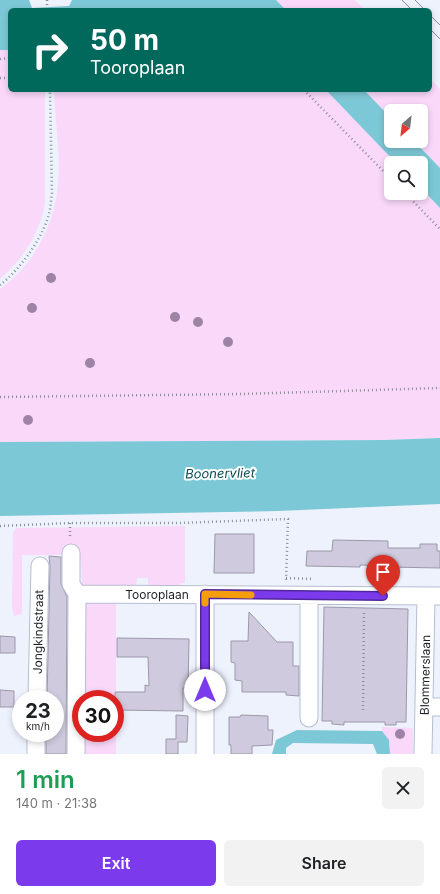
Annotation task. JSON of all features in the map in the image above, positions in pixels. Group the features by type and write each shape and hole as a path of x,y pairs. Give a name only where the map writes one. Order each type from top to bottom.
{"street":[{"path":"71,553 71,584 77,594 76,754"},
{"name":"Jongkindstraat","path":"37,690 40,566"},
{"name":"Tooroplaan","path":"77,594 433,596"},
{"path":"204,754 205,594"},
{"path":"309,596 310,718"},
{"name":"Blommerslaan","path":"423,754 432,707 433,596"},
{"path":"36,742 36,754"}],"path":[{"path":"0,286 18,268 29,253 45,226 50,210 52,194 50,92"},
{"path":"306,92 384,172"},
{"path":"412,200 440,229"},
{"path":"0,397 243,394 440,388"},
{"path":"0,526 70,523 179,523 288,519 286,595"},
{"path":"362,710 364,605"}],"shaded area":[{"path":"276,0 355,0 363,8 284,8"},
{"path":"0,50 8,50 8,92 45,92 45,203 43,214 35,235 16,263 0,279"},
{"path":"432,80 440,89 440,168 421,148 428,148 428,104 384,104 384,111 366,92 432,92"},
{"path":"54,92 328,92 389,156 384,156 384,200 428,200 428,195 440,208 440,438 385,440 0,442 0,289 23,268 40,243 52,215 56,200 59,173"},
{"path":"185,526 185,583 181,583 179,587 148,586 148,578 137,578 136,586 82,588 81,562 79,555 22,555 22,614 14,616 12,607 13,533 16,528"},
{"path":"84,600 116,601 116,690 83,690"},
{"path":"382,727 413,728 413,754 390,754 390,744 382,731"},
{"path":"82,742 116,742 116,754 82,754"}],"water":[{"path":"0,0 29,0 32,8 8,8 8,50 0,50"},
{"path":"72,0 276,0 284,8 32,8 69,6"},
{"path":"328,92 366,92 384,111 384,148 421,148 440,168 440,208 428,195 428,156 389,156"},
{"name":"Boonervliet","path":"440,438 440,504 278,511 0,516 0,442 385,440"},
{"path":"297,730 382,731 389,740 390,754 377,754 373,744 293,743 286,748 286,754 272,754 276,740"}],"building":[{"path":"215,534 254,534 254,573 214,573"},
{"path":"333,540 388,541 388,548 420,548 420,544 437,544 437,551 440,551 440,568 360,565 360,567 306,566 307,551 332,551"},
{"path":"49,556 61,557 61,584 67,597 66,754 46,754 46,742 64,742 64,690 47,690"},
{"path":"324,607 408,609 406,722 396,722 396,725 385,725 385,722 344,722 344,725 332,724 332,721 322,721"},
{"path":"249,612 277,642 293,642 293,666 299,666 299,696 286,695 286,692 242,692 242,681 235,680 235,663 231,662 231,641 248,641"},
{"path":"0,636 15,637 15,653 0,653"},
{"path":"117,638 189,639 188,688 183,688 183,711 124,710 124,692 145,692 145,685 149,686 148,657 117,657"},
{"path":"0,690 12,691 12,707 0,707"},
{"path":"176,715 188,716 187,742 178,742 178,754 166,754 166,739 176,739"},
{"path":"241,715 268,716 268,730 273,730 272,745 252,746 252,754 231,754 231,745 229,745 229,717 240,717"}],"tram line":[{"path":"402,0 410,8"},
{"path":"415,0 423,8"},
{"path":"432,17 440,25"},
{"path":"432,31 440,39"}],"slow traffic":[{"path":"205,603 205,594 251,595"}],"route":[{"path":"205,690 205,594 383,596"}]}
